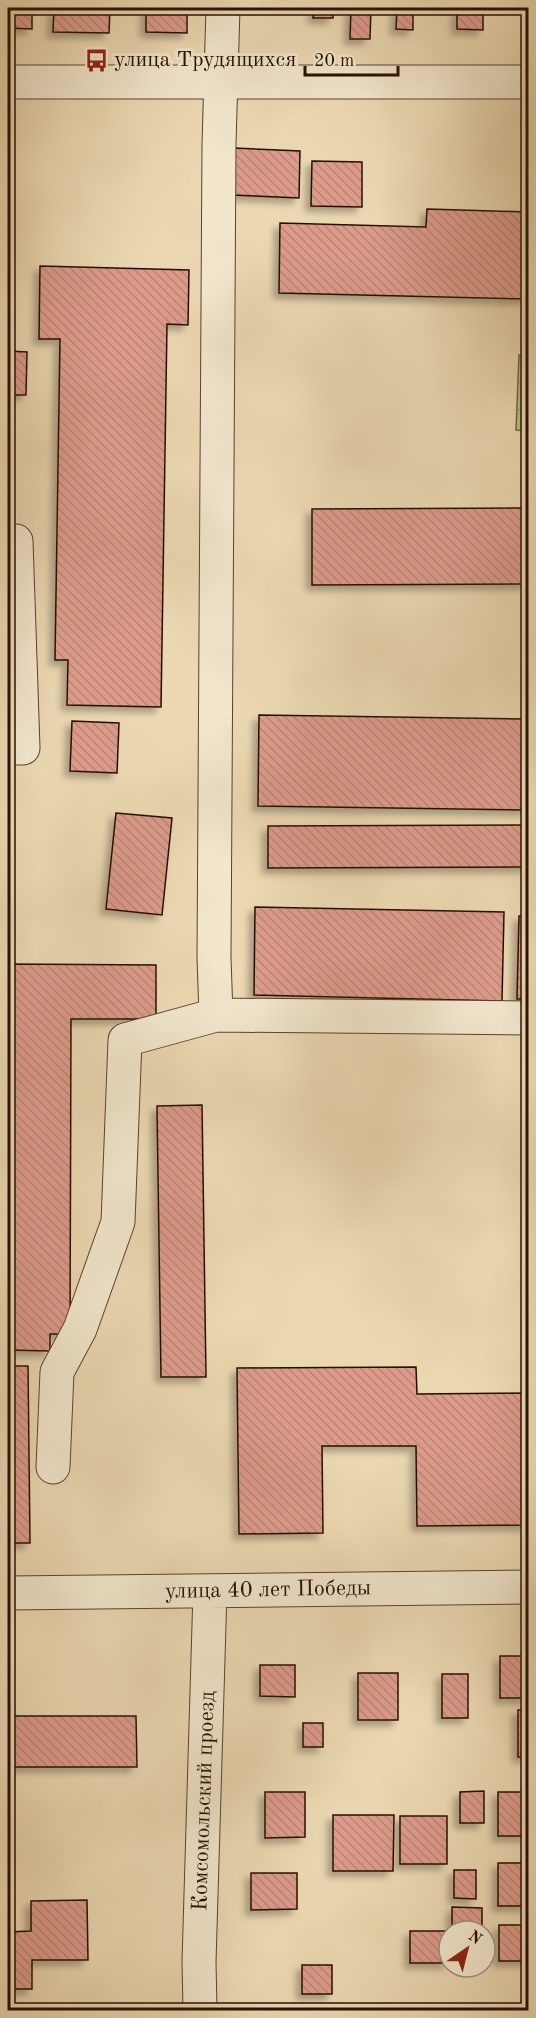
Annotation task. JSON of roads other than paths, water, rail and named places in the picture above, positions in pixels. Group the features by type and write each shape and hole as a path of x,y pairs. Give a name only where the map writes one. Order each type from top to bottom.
{"street":[{"path":"216,1015 214,958 219,156 223,8"},
{"path":"8,82 528,82"},
{"path":"8,541 16,541 24,748 8,748"},
{"path":"53,1467 57,1372 80,1329 118,1222 125,1040 216,1015 528,1018"},
{"name":"улица 40 лет Победы","path":"8,1593 528,1587"},
{"name":"Комсомольский проезд","path":"200,2010 199,1962 210,1591"}],"place":[{"name":"улица Трудящихся","path":"96,60"}]}
